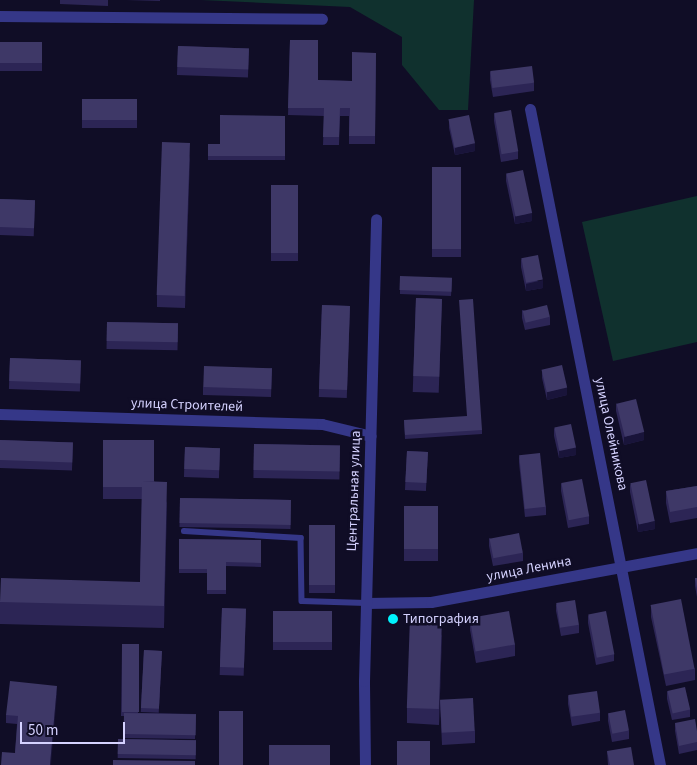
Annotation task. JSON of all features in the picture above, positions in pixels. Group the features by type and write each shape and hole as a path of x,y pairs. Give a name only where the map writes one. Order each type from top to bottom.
{"street":[{"path":"0,16 322,19"},
{"name":"улица Олейникова","path":"530,109 623,566 660,765"},
{"name":"Центральная улица","path":"365,765 366,603 376,219"},
{"name":"улица Строителей","path":"0,414 322,424 371,436"},
{"name":"улица Ленина","path":"366,603 431,602 697,553"}],"lane":[{"path":"184,531 301,538 302,601 366,603"}],"green space":[{"path":"201,0 474,0 468,110 439,110 402,65 402,37 350,7"},
{"path":"697,196 697,342 613,361 582,222"}],"building":[{"path":"290,40 318,40 318,80 352,81 352,52 376,53 375,136 349,136 350,108 340,108 339,137 323,137 324,108 288,108"},
{"path":"0,42 42,42 42,63 0,63"},
{"path":"178,46 249,48 248,69 177,67"},
{"path":"532,66 534,83 492,88 490,71"},
{"path":"82,99 137,99 137,120 82,120"},
{"path":"511,110 518,151 502,154 494,113"},
{"path":"220,115 285,116 285,156 208,156 208,144 220,144"},
{"path":"469,115 475,143 454,148 448,119"},
{"path":"162,142 190,143 185,296 157,295"},
{"path":"432,167 461,167 461,249 432,249"},
{"path":"523,170 532,213 516,217 506,174"},
{"path":"271,185 298,185 298,253 271,253"},
{"path":"0,199 35,200 34,228 0,227"},
{"path":"538,255 543,280 526,283 521,258"},
{"path":"400,276 452,278 451,292 400,290"},
{"path":"416,298 442,299 439,377 413,376"},
{"path":"473,299 482,430 405,435 404,420 467,416 459,300"},
{"path":"322,305 350,306 347,390 319,389"},
{"path":"547,305 550,317 526,323 523,311"},
{"path":"107,322 178,323 178,342 107,341"},
{"path":"10,358 81,360 80,383 9,381"},
{"path":"562,365 567,387 547,392 542,370"},
{"path":"204,366 272,368 271,389 203,387"},
{"path":"636,399 644,432 625,437 617,404"},
{"path":"571,424 576,447 559,451 554,428"},
{"path":"0,440 73,443 72,463 0,460"},
{"path":"103,440 154,440 154,481 142,481 142,487 103,487"},
{"path":"254,444 340,446 340,471 254,470"},
{"path":"185,447 220,448 219,470 184,469"},
{"path":"407,451 428,452 426,483 405,482"},
{"path":"540,453 546,507 525,509 519,455"},
{"path":"582,479 589,516 569,520 561,483"},
{"path":"646,480 655,521 639,524 630,483"},
{"path":"142,481 167,482 164,606 0,602 1,578 140,582"},
{"path":"697,486 697,507 670,512 666,491"},
{"path":"180,498 291,500 291,525 180,523"},
{"path":"404,506 438,506 438,549 404,549"},
{"path":"309,525 335,525 335,585 309,585"},
{"path":"519,533 523,553 493,558 490,539"},
{"path":"179,539 261,540 261,563 226,562 226,590 207,590 207,569 179,569"},
{"path":"681,599 695,669 664,675 651,605"},
{"path":"575,600 579,625 560,628 556,603"},
{"path":"222,608 246,609 244,668 220,667"},
{"path":"273,611 332,611 332,642 273,642"},
{"path":"509,611 515,644 476,651 470,618"},
{"path":"606,611 614,654 597,658 588,614"},
{"path":"410,617 442,618 439,709 407,708"},
{"path":"122,644 139,644 139,712 122,712"},
{"path":"144,650 162,651 159,709 141,708"},
{"path":"10,681 57,686 50,765 1,765 2,752 15,753 18,716 6,715"},
{"path":"685,687 690,709 673,713 667,691"},
{"path":"597,691 600,713 571,717 568,695"},
{"path":"473,698 475,731 442,733 440,700"},
{"path":"625,710 629,731 612,734 608,713"},
{"path":"219,711 243,711 243,765 219,765"},
{"path":"124,713 196,714 196,735 124,734"},
{"path":"695,719 697,742 679,746 675,723"},
{"path":"118,739 196,740 196,755 118,754"},
{"path":"397,741 430,741 430,765 397,765"},
{"path":"269,745 330,745 330,765 269,765"},
{"path":"631,747 634,765 610,765 607,751"},
{"path":"113,760 195,761 195,765 113,765"}],"place":[{"name":"Типография","path":"393,619"}]}
